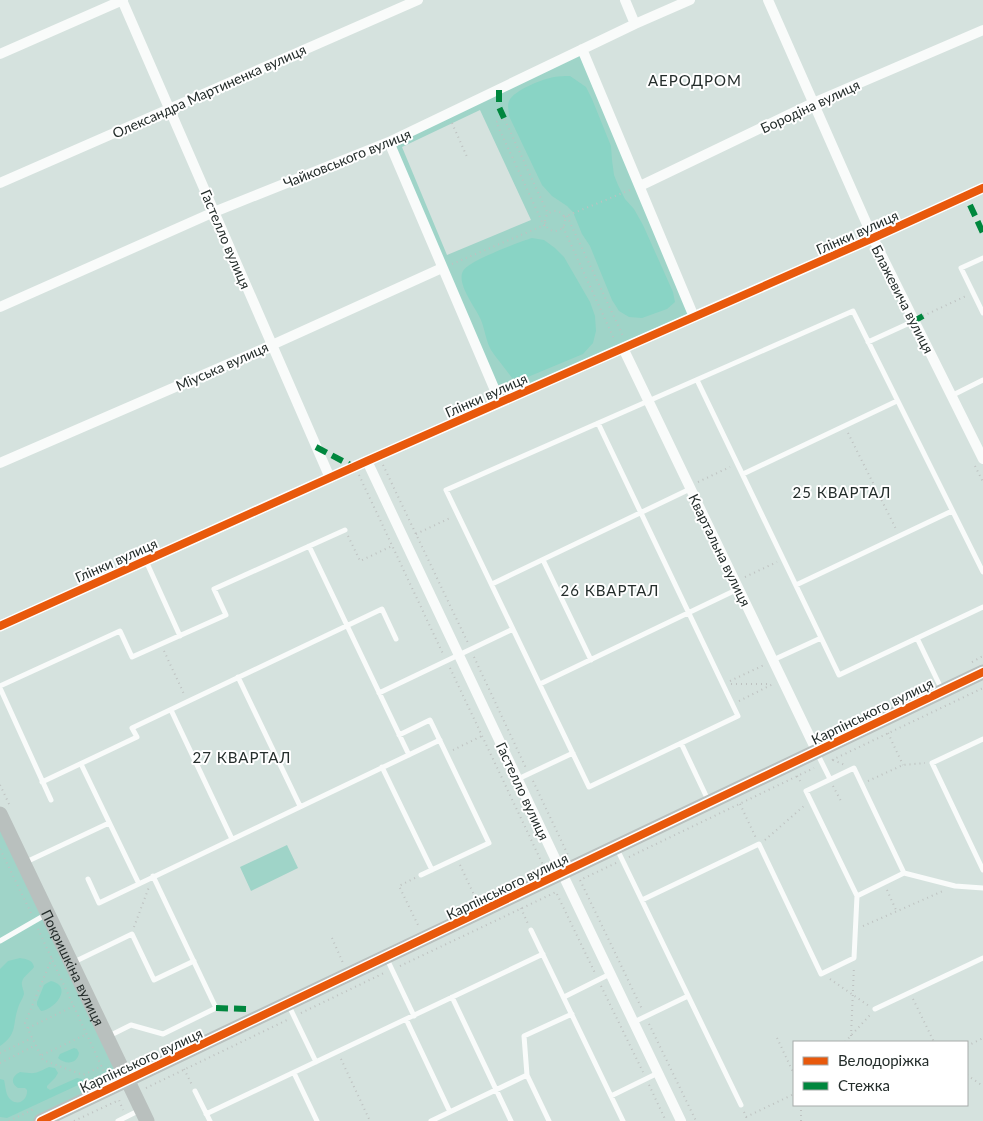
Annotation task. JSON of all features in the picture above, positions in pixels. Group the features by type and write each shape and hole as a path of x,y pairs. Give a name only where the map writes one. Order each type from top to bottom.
{"street":[{"name":"Гастелло вулиця","path":"123,0 330,478"},
{"path":"0,54 123,0"},
{"name":"Олександра Мартиненка вулиця","path":"0,183 418,0"},
{"path":"624,0 635,24"},
{"name":"Чайковського вулиця","path":"0,307 214,212 390,142 582,49 690,0"},
{"name":"Блажевича вулиця","path":"768,0 873,238 919,318 951,396 983,459"},
{"name":"Бородіна вулиця","path":"640,186 813,103 983,30"},
{"path":"582,49 694,317"},
{"path":"390,142 500,402"},
{"name":"Глінки вулиця","path":"0,626 983,188"},
{"name":"Міуська вулиця","path":"0,463 442,268"},
{"name":"Квартальна вулиця","path":"623,348 648,401 695,486 769,663 817,752"},
{"name":"Гастелло вулиця","path":"367,461 681,1121"},
{"name":"Карпінського вулиця","path":"41,1121 291,1010 389,964 562,873 620,853 710,803 983,672"},
{"name":"Покришкіна вулиця","path":"0,814 24,864 41,918 71,963 144,1115"}],"lane":[{"path":"983,258 960,268 983,313"},
{"path":"598,423 738,716 589,787 446,490 598,423 648,401 697,380 853,311 952,511 982,565 983,572"},
{"path":"868,342 919,318"},
{"path":"697,380 839,675 983,607"},
{"path":"951,396 983,380"},
{"path":"743,474 897,401"},
{"path":"492,584 695,486"},
{"path":"796,585 952,511"},
{"path":"50,800 0,687 120,632 132,657 180,636 226,614 214,589 345,530"},
{"path":"309,546 409,755"},
{"path":"543,560 590,660"},
{"path":"146,561 180,636"},
{"path":"540,684 739,589"},
{"path":"42,782 137,737 132,728 382,609 396,639"},
{"path":"379,693 514,629"},
{"path":"769,663 821,638"},
{"path":"917,638 942,692"},
{"path":"238,677 300,806"},
{"path":"171,710 232,839"},
{"path":"399,735 430,720 489,843 421,875"},
{"path":"983,739 932,763 983,870"},
{"path":"88,879 99,903 440,740"},
{"path":"681,743 710,803"},
{"path":"817,752 830,779"},
{"path":"518,779 573,753"},
{"path":"81,764 139,884"},
{"path":"382,767 432,870"},
{"path":"642,900 759,844 821,974 854,958 857,896 806,790 854,768 904,873"},
{"path":"24,864 109,823"},
{"path":"620,853 741,1105"},
{"path":"857,896 904,873 954,886 983,888"},
{"path":"107,1037 131,1025 162,1034 216,1008 154,876"},
{"path":"0,941 41,918"},
{"path":"531,930 623,1121"},
{"path":"71,963 132,934 154,980 194,961"},
{"path":"206,1114 543,954"},
{"path":"875,1009 983,958"},
{"path":"389,964 414,1016"},
{"path":"564,997 611,974"},
{"path":"634,1022 688,996"},
{"path":"452,997 511,1121"},
{"path":"291,1010 316,1062"},
{"path":"550,1121 527,1075 524,1036 572,1014"},
{"path":"406,1019 450,1112"},
{"path":"294,1073 317,1121"},
{"path":"611,1096 658,1073"},
{"path":"431,1121 527,1075"},
{"path":"195,1090 210,1121"},
{"path":"118,1121 144,1115"}],"path":[{"path":"448,114 467,157"},
{"path":"548,214 504,118 496,122 545,225 556,230 563,227"},
{"path":"566,217 640,186"},
{"path":"545,225 546,217 551,212 559,212 566,217 623,348"},
{"path":"566,217 563,227 623,348"},
{"path":"442,268 545,225"},
{"path":"919,318 973,293"},
{"path":"844,426 899,536"},
{"path":"695,486 738,464"},
{"path":"359,475 544,867"},
{"path":"416,534 458,514"},
{"path":"345,530 360,561 392,546"},
{"path":"744,578 783,559"},
{"path":"160,644 188,702"},
{"path":"723,684 769,663"},
{"path":"723,684 773,684 733,704"},
{"path":"832,760 983,688"},
{"path":"888,733 903,765"},
{"path":"446,753 482,736"},
{"path":"862,784 903,765 932,763"},
{"path":"696,1121 580,880 620,853 740,804 814,768"},
{"path":"830,779 842,804"},
{"path":"740,804 759,844 811,801"},
{"path":"0,849 41,918 52,958 107,1075"},
{"path":"456,859 476,899"},
{"path":"419,926 399,886 421,875"},
{"path":"132,934 154,876"},
{"path":"883,883 897,911"},
{"path":"855,929 954,886"},
{"path":"145,1088 184,1069 291,1010 389,964 556,892 666,1121"},
{"path":"521,908 531,930"},
{"path":"332,938 343,963"},
{"path":"52,958 25,1023 43,1060 83,1075 102,1066"},
{"path":"851,1036 854,958"},
{"path":"821,974 875,1009 846,1041"},
{"path":"910,993 934,1041"},
{"path":"28,1028 74,1006"},
{"path":"41,1055 87,1034"},
{"path":"0,1053 32,1037"},
{"path":"777,1038 793,1072"},
{"path":"968,1046 983,1038"},
{"path":"0,1062 36,1045"},
{"path":"337,1052 370,1121"},
{"path":"184,1069 195,1090"},
{"path":"968,1076 983,1086"},
{"path":"746,1117 793,1094"},
{"path":"74,1121 118,1100"},
{"path":"741,1105 748,1121"},
{"path":"801,1121 802,1106"}],"green space":[{"path":"580,54 690,315 502,398 393,144","holes":["480,110 531,220 447,255 402,147"]},
{"path":"570,76 586,87 592,99 611,146 614,175 618,185 643,225 673,292 675,302 667,309 642,318 629,317 619,311 612,300 590,246 582,234 573,212 552,196 542,185 509,116 509,101 517,93 543,80"},
{"path":"532,238 544,240 564,257 590,302 595,316 596,331 593,343 583,354 523,379 512,378 491,350 481,320 464,289 462,276 463,271 474,262 494,252"},
{"path":"0,814 128,1081 41,1121 0,1121"},
{"path":"287,845 298,868 251,891 240,867"},
{"path":"20,958 31,961 34,967 23,980 24,994 16,1014 14,1029 6,1042 0,1046 0,969 8,961"},
{"path":"51,981 58,984 61,988 60,997 52,1006 41,1011 37,1002 44,985"},
{"path":"74,1048 79,1053 74,1061 64,1062 58,1058 60,1054"},
{"path":"49,1067 55,1068 58,1073 47,1086 50,1090 77,1078 82,1079 83,1083 7,1118 0,1117 0,1079 4,1080 9,1098 17,1103 25,1099 27,1090 15,1086 13,1080 15,1075 20,1072 35,1073"}],"marked path":[{"path":"499,90 499,107 504,118"},
{"path":"970,205 983,233"},
{"path":"914,321 923,316"},
{"path":"316,447 354,467"},
{"path":"216,1008 246,1009"}],"cycle path":[{"path":"0,626 983,188"},
{"path":"41,1121 983,672"}],"district":[{"name":"АЕРОДРОМ","path":"695,80"},
{"name":"25 КВАРТАЛ","path":"842,492"},
{"name":"26 КВАРТАЛ","path":"610,590"},
{"name":"27 КВАРТАЛ","path":"242,757"}]}
